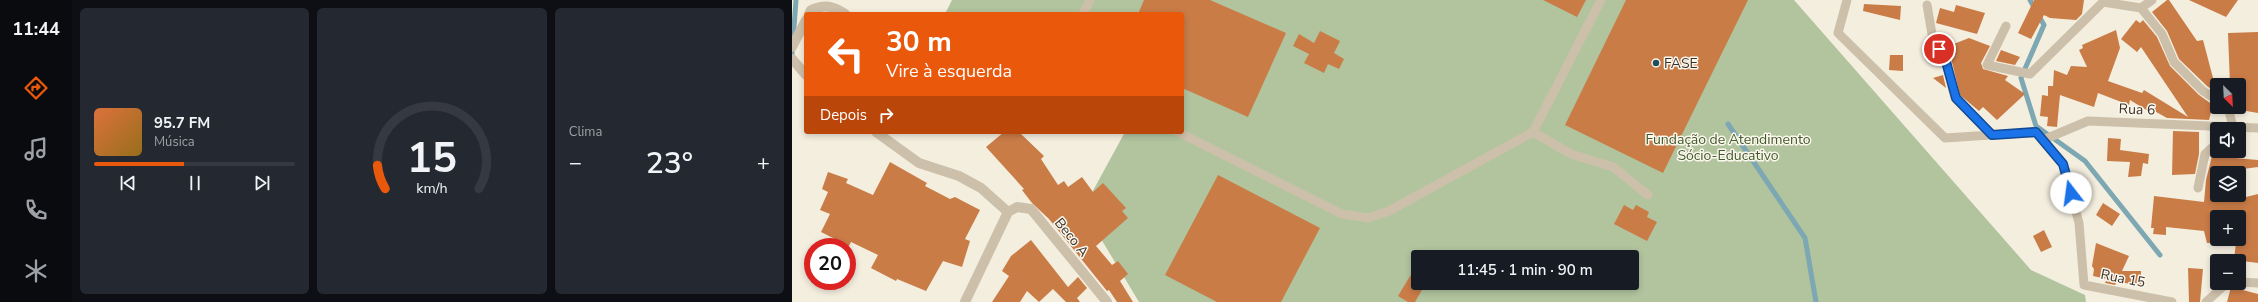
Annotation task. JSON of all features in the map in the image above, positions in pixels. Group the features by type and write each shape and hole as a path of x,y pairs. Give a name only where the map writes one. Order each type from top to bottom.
{"street":[{"path":"810,12 811,10 820,6 833,6 842,12"},
{"path":"792,47 804,24"},
{"path":"792,59 804,73"},
{"path":"879,134 919,163 959,176 981,188 1008,212 965,302"},
{"name":"Beco A","path":"1008,212 1017,207 1031,209 1107,302"}],"lane":[{"path":"1084,12 1090,0"},
{"path":"1182,134 1342,214 1368,218 1389,211 1533,132 1600,0"},
{"path":"1847,0 1838,33 1945,138 2036,132 2043,140"},
{"path":"2141,8 2152,0"},
{"path":"2006,26 1987,65 2030,74 2103,2 2141,8 2162,34 2174,62 2203,91 2210,96"},
{"path":"1928,6 1933,40 1945,58 1956,98 1992,135"},
{"name":"Rua 6","path":"2043,140 2088,121 2210,127"},
{"name":"Rua 6","path":"2246,128 2258,128"},
{"path":"1533,132 1571,154 1613,167 1648,195"},
{"name":"Rua 15","path":"2043,140 2063,164 2079,223 2084,285 2172,302"},
{"path":"2198,188 2205,154 2210,149"},
{"path":"2246,282 2258,283"},
{"path":"2206,302 2219,290"}],"green space":[{"name":"Fundação de Atendimento Sócio-Educativo","path":"952,0 1794,0 2031,270 2085,295 2086,302 1139,302 1083,209 1124,134 1184,134 1184,12 946,12"}],"building":[{"path":"1144,0 1210,0 1286,33 1248,117 1184,89 1184,12 1139,12"},
{"path":"1543,0 1586,0 1577,17"},
{"name":"FASE","path":"1626,0 1748,0 1663,173 1565,125"},
{"path":"2034,0 2084,0 2082,14 2076,20 2050,18 2044,15 2031,39 2018,33"},
{"path":"2169,0 2197,41 2203,40 2213,78 2210,78 2210,88 2179,59 2167,31 2152,12"},
{"path":"2189,0 2238,0 2226,17"},
{"path":"1864,4 1901,6 1900,20 1863,11"},
{"path":"1956,5 1985,13 1977,34 1936,23 1940,8 1954,12"},
{"path":"2136,20 2140,23 2143,20 2157,37 2170,66 2199,95 2210,103 2211,114 2209,120 2167,118 2149,108 2148,111 2130,100 2129,105 2098,93 2094,107 2060,95 2057,127 2047,126 2048,117 2040,116 2042,95 2048,96 2048,86 2053,86 2054,70 2067,75 2071,66 2087,67 2079,50 2083,48 2082,45 2116,30 2120,48 2108,81 2142,93 2144,90 2188,117 2141,47 2137,52 2121,39"},
{"path":"1320,31 1340,41 1334,53 1344,59 1339,69 1328,64 1324,73 1304,63 1309,54 1293,46 1299,34 1314,43"},
{"path":"2258,32 2258,113 2246,111 2246,78 2230,78 2228,33"},
{"path":"1969,38 1990,46 1981,63 1983,69 2008,76 2005,80 2025,94 1997,120 1983,107 1979,111 1960,95 1951,58 1946,47"},
{"path":"2001,50 2020,57 2015,65 1996,61"},
{"path":"1890,55 1903,55 1903,71 1889,70"},
{"path":"1943,75 1946,88 1933,78"},
{"path":"2173,131 2199,132 2199,154 2195,174 2172,175"},
{"path":"1002,134 1021,134 1044,156 1041,159 1058,185 1064,181 1068,187 1082,177 1093,192 1103,183 1126,208 1122,211 1128,218 1096,246 1112,265 1118,261 1128,274 1120,281 1133,302 1117,302 1109,290 1107,291 1049,219 1032,203 1022,190 1024,189 986,147"},
{"path":"2108,138 2121,139 2120,150 2149,154 2148,164 2143,163 2141,176 2128,177 2130,162 2107,161"},
{"path":"2212,158 2258,160 2258,167 2246,169 2246,166 2210,166 2210,202 2246,202 2246,197 2258,194 2258,263 2246,262 2246,254 2235,254 2236,246 2246,246 2246,210 2210,210 2210,243 2207,243 2204,231 2166,227 2166,235 2153,234 2154,228 2151,228 2154,196 2204,202 2206,180"},
{"path":"890,162 927,183 925,186 950,199 955,197 980,210 965,239 970,241 962,267 943,261 926,291 897,279 896,281 871,268 878,255 856,244 856,238 833,238 821,232 830,214 820,210 828,192 822,189 828,172 848,179 846,183 873,195"},
{"path":"1218,175 1320,228 1281,302 1217,302 1165,275"},
{"path":"2103,203 2120,214 2112,226 2096,215"},
{"path":"1624,205 1633,210 1636,205 1649,212 1647,217 1657,222 1647,241 1614,224"},
{"path":"2044,230 2052,247 2041,252 2033,236"},
{"path":"1031,240 1068,287 1078,277 1087,288 1077,298 1080,302 1066,302 1053,289 1039,302 1027,291 1020,302 992,302 1009,276 1002,271 1011,256"},
{"path":"2096,243 2129,256 2122,271 2141,271 2141,285 2117,282 2115,285 2105,283 2107,279 2093,276 2094,269 2092,266"},
{"path":"2188,268 2203,269 2200,302 2189,302"},
{"path":"1411,275 1411,290 1422,290 1415,302 1408,302 1398,296"},
{"path":"2230,290 2243,290 2258,294 2258,302 2227,302"}],"waterway":[{"path":"792,54 796,0"},
{"path":"2030,0 2044,25 2021,78 2036,126 2085,161 2160,255"},
{"path":"1728,124 1805,238 1816,302"}],"place":[{"name":"FASE","path":"1656,63"}],"route":[{"path":"1939,49 1945,58 1956,98 1992,135 2036,132 2063,164 2071,193"}]}
